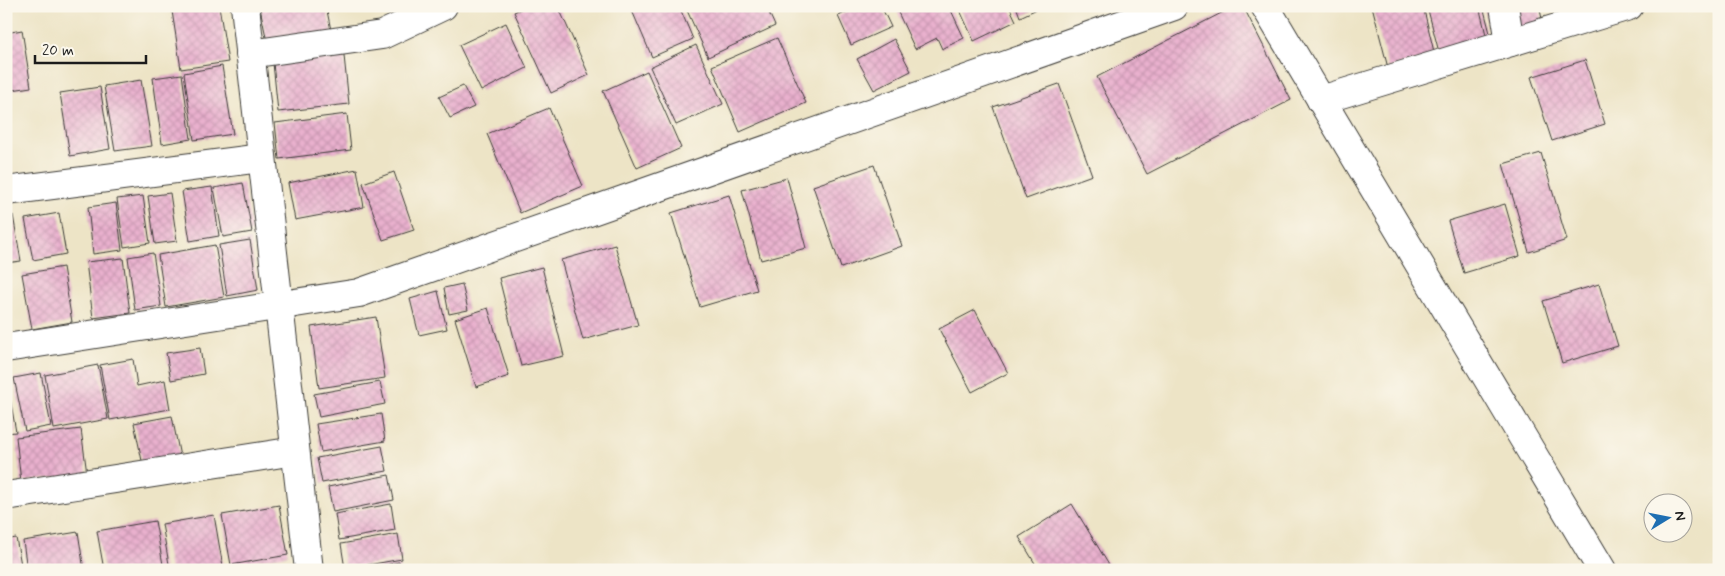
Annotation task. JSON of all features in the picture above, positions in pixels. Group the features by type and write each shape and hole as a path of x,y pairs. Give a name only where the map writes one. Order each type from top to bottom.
{"street":[{"path":"245,6 309,570"},
{"path":"250,54 382,35 443,6"},
{"path":"6,348 359,293 1174,6"},
{"path":"1265,6 1602,570"},
{"path":"1504,6 1510,42"},
{"path":"1321,100 1629,6"},
{"path":"6,191 262,158"},
{"path":"6,496 295,451"}],"building":[{"path":"204,6 219,6 228,62 181,69 172,11"},
{"path":"268,6 326,6 332,35 268,47 260,8"},
{"path":"527,6 558,6 589,75 551,93 514,12"},
{"path":"630,6 679,6 693,39 652,57"},
{"path":"685,6 766,6 775,26 708,57"},
{"path":"860,6 881,6 891,27 851,45 838,16"},
{"path":"895,6 949,6 964,38 942,49 937,38 915,49"},
{"path":"958,6 1009,6 1016,21 974,41"},
{"path":"1016,6 1043,6 1020,17"},
{"path":"1235,6 1243,6 1291,100 1147,174 1097,77"},
{"path":"1372,6 1423,6 1435,56 1388,68"},
{"path":"1427,6 1479,6 1488,43 1440,56"},
{"path":"1483,6 1539,6 1544,27 1492,41"},
{"path":"506,23 527,68 481,91 459,45"},
{"path":"22,30 31,87 6,91 6,33"},
{"path":"777,38 806,103 740,132 712,66"},
{"path":"894,39 911,71 874,90 857,59"},
{"path":"696,45 723,104 676,125 650,67"},
{"path":"343,46 349,104 278,112 272,53"},
{"path":"1585,60 1605,124 1552,141 1531,77"},
{"path":"222,66 233,134 194,140 184,73"},
{"path":"647,71 681,148 637,168 603,91"},
{"path":"182,74 191,139 162,144 153,78"},
{"path":"141,80 152,146 115,151 104,86"},
{"path":"1059,84 1092,175 1026,199 993,107"},
{"path":"463,86 474,107 450,118 439,97"},
{"path":"100,87 110,149 70,156 60,93"},
{"path":"549,108 583,186 520,213 487,134"},
{"path":"347,114 351,150 279,159 275,123"},
{"path":"1541,153 1567,240 1529,252 1503,164"},
{"path":"874,165 902,246 841,268 813,186"},
{"path":"357,169 364,207 295,220 288,183"},
{"path":"394,172 414,230 383,240 363,183"},
{"path":"787,178 806,248 761,260 742,190"},
{"path":"243,183 252,232 223,237 214,188"},
{"path":"212,187 219,236 190,241 182,191"},
{"path":"170,193 177,241 155,244 148,196"},
{"path":"729,195 757,290 700,307 671,213"},
{"path":"143,196 150,243 124,247 117,199"},
{"path":"116,203 122,250 93,254 88,207"},
{"path":"1505,204 1520,256 1464,273 1448,221"},
{"path":"59,213 66,254 33,260 25,219"},
{"path":"13,215 21,261 6,263 6,217"},
{"path":"250,240 258,290 227,296 219,245"},
{"path":"215,245 224,297 166,307 158,255"},
{"path":"615,245 638,325 583,340 561,260"},
{"path":"153,253 161,306 135,310 128,257"},
{"path":"123,258 130,313 93,318 86,262"},
{"path":"63,267 72,322 32,329 22,274"},
{"path":"542,267 564,356 521,366 499,278"},
{"path":"462,284 468,310 449,314 444,288"},
{"path":"1599,284 1618,346 1562,363 1543,301"},
{"path":"438,291 447,329 419,335 410,299"},
{"path":"488,308 509,376 476,387 455,319"},
{"path":"975,310 1008,373 972,392 939,329"},
{"path":"376,317 385,378 319,388 311,327"},
{"path":"200,348 204,374 171,380 166,353"},
{"path":"133,359 137,386 165,380 170,409 110,420 100,365"},
{"path":"98,365 108,419 54,429 45,375"},
{"path":"41,373 51,426 25,431 14,378"},
{"path":"6,375 16,432 6,433"},
{"path":"380,382 385,404 319,417 314,394"},
{"path":"381,414 385,441 321,452 316,424"},
{"path":"172,416 182,467 145,475 134,423"},
{"path":"81,429 87,474 21,482 16,437"},
{"path":"382,446 387,471 322,483 317,458"},
{"path":"389,475 394,500 333,512 328,487"},
{"path":"391,504 395,530 339,540 335,514"},
{"path":"1072,504 1112,570 1039,570 1019,537"},
{"path":"279,505 288,555 231,565 222,515"},
{"path":"214,515 223,567 210,570 170,570 162,524"},
{"path":"155,521 164,570 104,570 97,531"},
{"path":"78,532 84,570 27,570 23,541"},
{"path":"398,534 402,559 345,569 341,544"},
{"path":"16,538 22,570 6,570 6,540"},
{"path":"399,562 400,570 366,570 366,569"}]}
